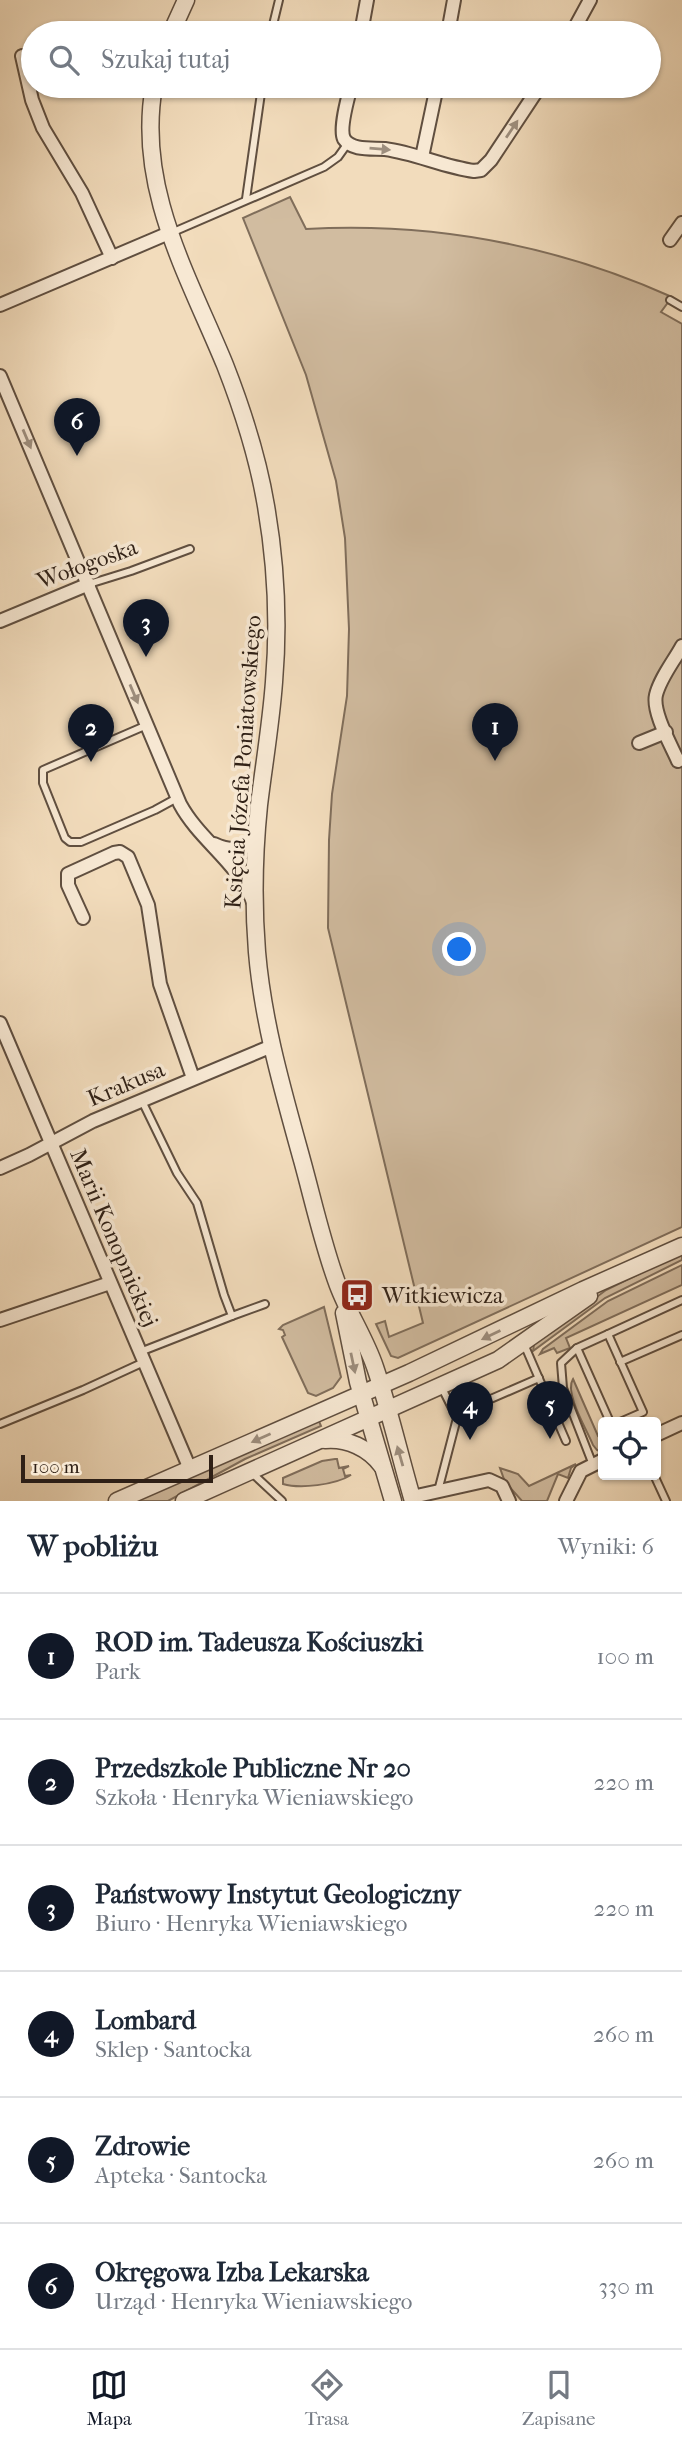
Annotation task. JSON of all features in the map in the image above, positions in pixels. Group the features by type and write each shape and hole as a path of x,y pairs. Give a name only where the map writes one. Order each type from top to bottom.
{"street":[{"path":"177,21 186,0"},
{"path":"363,21 367,0"},
{"path":"450,21 454,0"},
{"path":"579,21 590,0"},
{"path":"32,98 43,128 82,193 112,258"},
{"name":"Księcia Józefa Poniatowskiego","path":"152,98 150,152 158,198 169,233 241,408 268,513 274,573 275,655 272,705 256,839 255,909 259,974 272,1046 337,1283 361,1394 393,1501"},
{"path":"349,98 342,132 348,143 422,157 466,170 481,170 491,160 532,98"},
{"path":"422,157 434,98"},
{"path":"670,240 682,223"},
{"path":"0,305 169,233"},
{"path":"0,376 177,798 193,825 238,873 255,909"},
{"name":"Wołogoska","path":"0,621 89,584"},
{"path":"678,761 656,707 656,696 682,646"},
{"path":"639,743 666,732"},
{"path":"205,838 233,850 247,846 256,839"},
{"path":"83,918 68,885 68,874 114,853 125,854 148,905 160,984 193,1078"},
{"name":"Marii Konopnickiej","path":"0,1023 190,1469"},
{"name":"Krakusa","path":"0,1168 86,1124 272,1046"},
{"path":"117,1501 380,1386 682,1246"},
{"path":"184,1501 498,1360 619,1275"},
{"path":"0,1320 110,1283"},
{"name":"Księcia Józefa Poniatowskiego","path":"337,1283 372,1360 412,1499"},
{"path":"661,1433 682,1423"},
{"path":"322,1440 335,1439 357,1446 369,1452 383,1468"},
{"path":"566,1501 581,1471 598,1462"},
{"path":"412,1499 438,1490 489,1480 502,1486 509,1501"}],"lane":[{"path":"274,21 279,0"},
{"path":"246,199 260,98"},
{"path":"169,233 324,167 338,158 348,143"},
{"path":"670,300 682,307"},
{"name":"Wołogoska","path":"89,584 190,549"},
{"path":"147,725 43,770 43,783 65,838 69,842 81,842 177,798"},
{"path":"141,1100 177,1173 197,1203 232,1316"},
{"path":"598,1462 568,1400 561,1363 577,1348 682,1300"},
{"path":"0,1424 83,1390 142,1357 265,1304"},
{"path":"608,1334 643,1412 632,1417"},
{"path":"620,1362 682,1335"},
{"path":"524,1344 566,1441"},
{"path":"577,1348 608,1417"},
{"path":"438,1490 457,1418 463,1411 539,1378"},
{"path":"441,1387 457,1418"},
{"path":"250,1472 282,1501"},
{"path":"656,1480 666,1501"}],"shaded area":[{"path":"290,197 306,229 400,229 447,234 493,241 584,263 672,297 661,312 682,324 682,1227 398,1358 391,1356 376,1324 385,1321 389,1337 423,1323 328,928 332,794 347,696 349,629 345,538 336,481 306,375 243,218"},
{"path":"682,1253 682,1260 605,1298 533,1351 534,1344 606,1290"},
{"path":"682,1265 682,1285 566,1338 570,1348 557,1353 554,1348 540,1354 608,1301"},
{"path":"324,1307 341,1377 333,1388 316,1396 308,1393 282,1337 285,1335 283,1330 279,1329"},
{"path":"573,1379 598,1436 598,1450 577,1412 571,1385"},
{"path":"318,1419 321,1426 245,1459 168,1501 130,1501"},
{"path":"337,1459 339,1468 349,1466 343,1469 345,1476 351,1475 317,1485 283,1484 283,1478 322,1461"},
{"path":"576,1464 571,1468 568,1478 558,1474 547,1501 522,1501 505,1482 500,1468 518,1474 529,1486"}],"place":[{"name":"Okręgowa Izba Lekarska","path":"77,456"},
{"name":"Państwowy Instytut Geologiczny","path":"146,657"},
{"name":"ROD im. Tadeusza Kościuszki","path":"495,761"},
{"name":"Przedszkole Publiczne Nr 20","path":"91,762"},
{"name":"Witkiewicza","path":"357,1295"},
{"name":"Zdrowie","path":"550,1439"},
{"name":"Lombard","path":"470,1440"}]}
